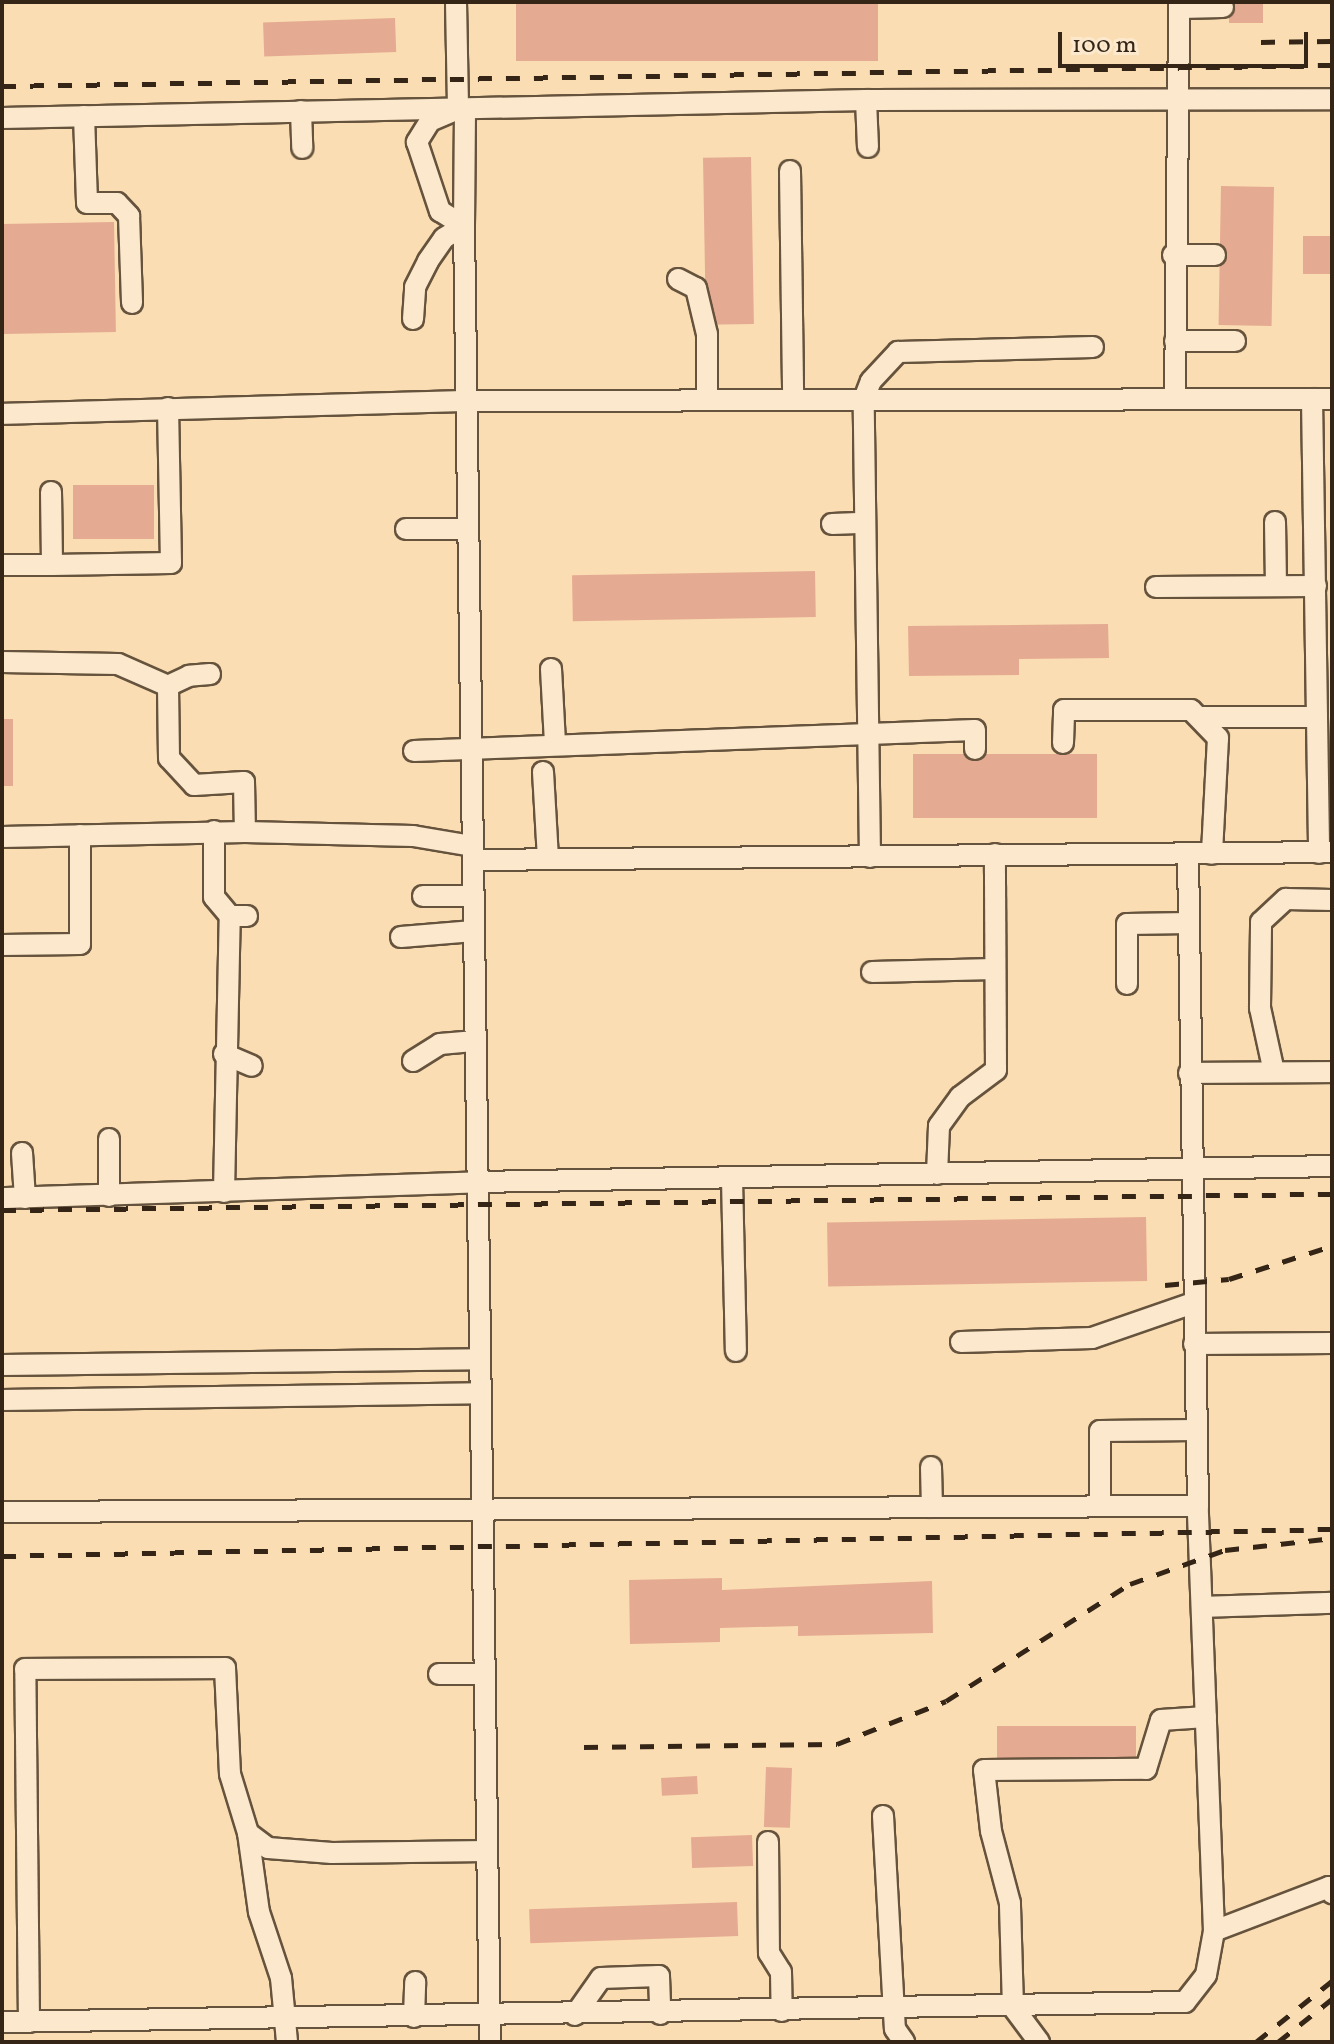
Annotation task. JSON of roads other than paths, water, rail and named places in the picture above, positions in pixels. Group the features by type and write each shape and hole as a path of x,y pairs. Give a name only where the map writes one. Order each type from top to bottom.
{"lane":[{"path":"456,2 464,226 463,401 474,896 490,2042"},
{"path":"1175,399 1173,255 1180,5 1223,7"},
{"path":"2,118 866,100 1332,99"},
{"path":"866,100 868,147"},
{"path":"461,109 430,121 417,142 440,211 464,226"},
{"path":"301,111 302,148"},
{"path":"84,116 87,203 117,203 129,216 132,303"},
{"path":"790,171 793,399"},
{"path":"413,319 415,287 428,261 444,238 464,226"},
{"path":"1173,255 1215,255"},
{"path":"678,279 696,288 707,334 707,399"},
{"path":"1175,341 1235,341"},
{"path":"870,857 864,399 871,381 898,352 1093,347"},
{"path":"2,414 463,401 1322,399 1316,586 1326,852 548,859 473,853 413,836 214,831 2,837"},
{"path":"2,565 171,563 168,408"},
{"path":"51,492 52,565"},
{"path":"1275,522 1276,586"},
{"path":"832,524 865,523"},
{"path":"406,529 466,529"},
{"path":"1156,587 1316,586"},
{"path":"2,662 118,664 168,686 189,676 210,674"},
{"path":"551,669 555,743"},
{"path":"168,686 169,758 194,785 244,782 245,832"},
{"path":"1199,717 1322,706"},
{"path":"1063,743 1064,710 1191,710 1218,738 1212,854"},
{"path":"414,751 555,743 975,730 975,749"},
{"path":"543,772 548,859"},
{"path":"214,831 214,897 238,916 224,1054 224,1192"},
{"path":"2,945 80,944 80,835"},
{"path":"937,1174 939,1126 960,1097 996,1070 995,854"},
{"path":"2,2022 287,2016 490,2017 1185,2002 1206,1975 1214,1931 1196,1430 1188,855"},
{"path":"423,896 474,896"},
{"path":"1274,1072 1260,1008 1261,922 1286,899 1332,900"},
{"path":"1127,984 1127,924 1189,923"},
{"path":"401,937 474,931"},
{"path":"872,972 994,969"},
{"path":"413,1061 440,1044 476,1041"},
{"path":"224,1054 252,1066"},
{"path":"1189,1073 1332,1072"},
{"path":"109,1139 109,1196"},
{"path":"22,1153 25,1198"},
{"path":"2,1198 478,1182 1332,1166"},
{"path":"732,1179 736,1351"},
{"path":"961,1342 1092,1338 1193,1303"},
{"path":"1194,1344 1332,1343"},
{"path":"2,1365 480,1359"},
{"path":"2,1400 481,1393"},
{"path":"1100,1506 1100,1431 1196,1430"},
{"path":"931,1467 932,1507"},
{"path":"2,1512 482,1512 1198,1506"},
{"path":"1202,1607 1332,1603"},
{"path":"29,2022 25,1669 225,1668 230,1774 248,1833 259,1912 287,2016 287,2042"},
{"path":"439,1674 485,1674"},
{"path":"1039,2042 1013,2007 1010,1903 991,1831 984,1770 1146,1769 1161,1720 1206,1717"},
{"path":"883,1816 895,2029 904,2042"},
{"path":"248,1833 268,1848 332,1853 487,1851"},
{"path":"768,1842 769,1953 781,1972 782,2011"},
{"path":"1214,1931 1329,1887 1332,1893"},
{"path":"575,2015 601,1978 659,1976 660,2014"},
{"path":"414,2017 415,1982"}],"railway":[{"path":"1261,42 1332,41"},
{"path":"2,86 1332,65"},
{"path":"2,1210 1332,1194"},
{"path":"1165,1285 1229,1279 1332,1246"},
{"path":"2,1556 1332,1529"},
{"path":"584,1747 837,1744 946,1701 1130,1584 1225,1550 1324,1539"},
{"path":"1256,2042 1332,1981"},
{"path":"1278,2042 1332,1999"}]}
